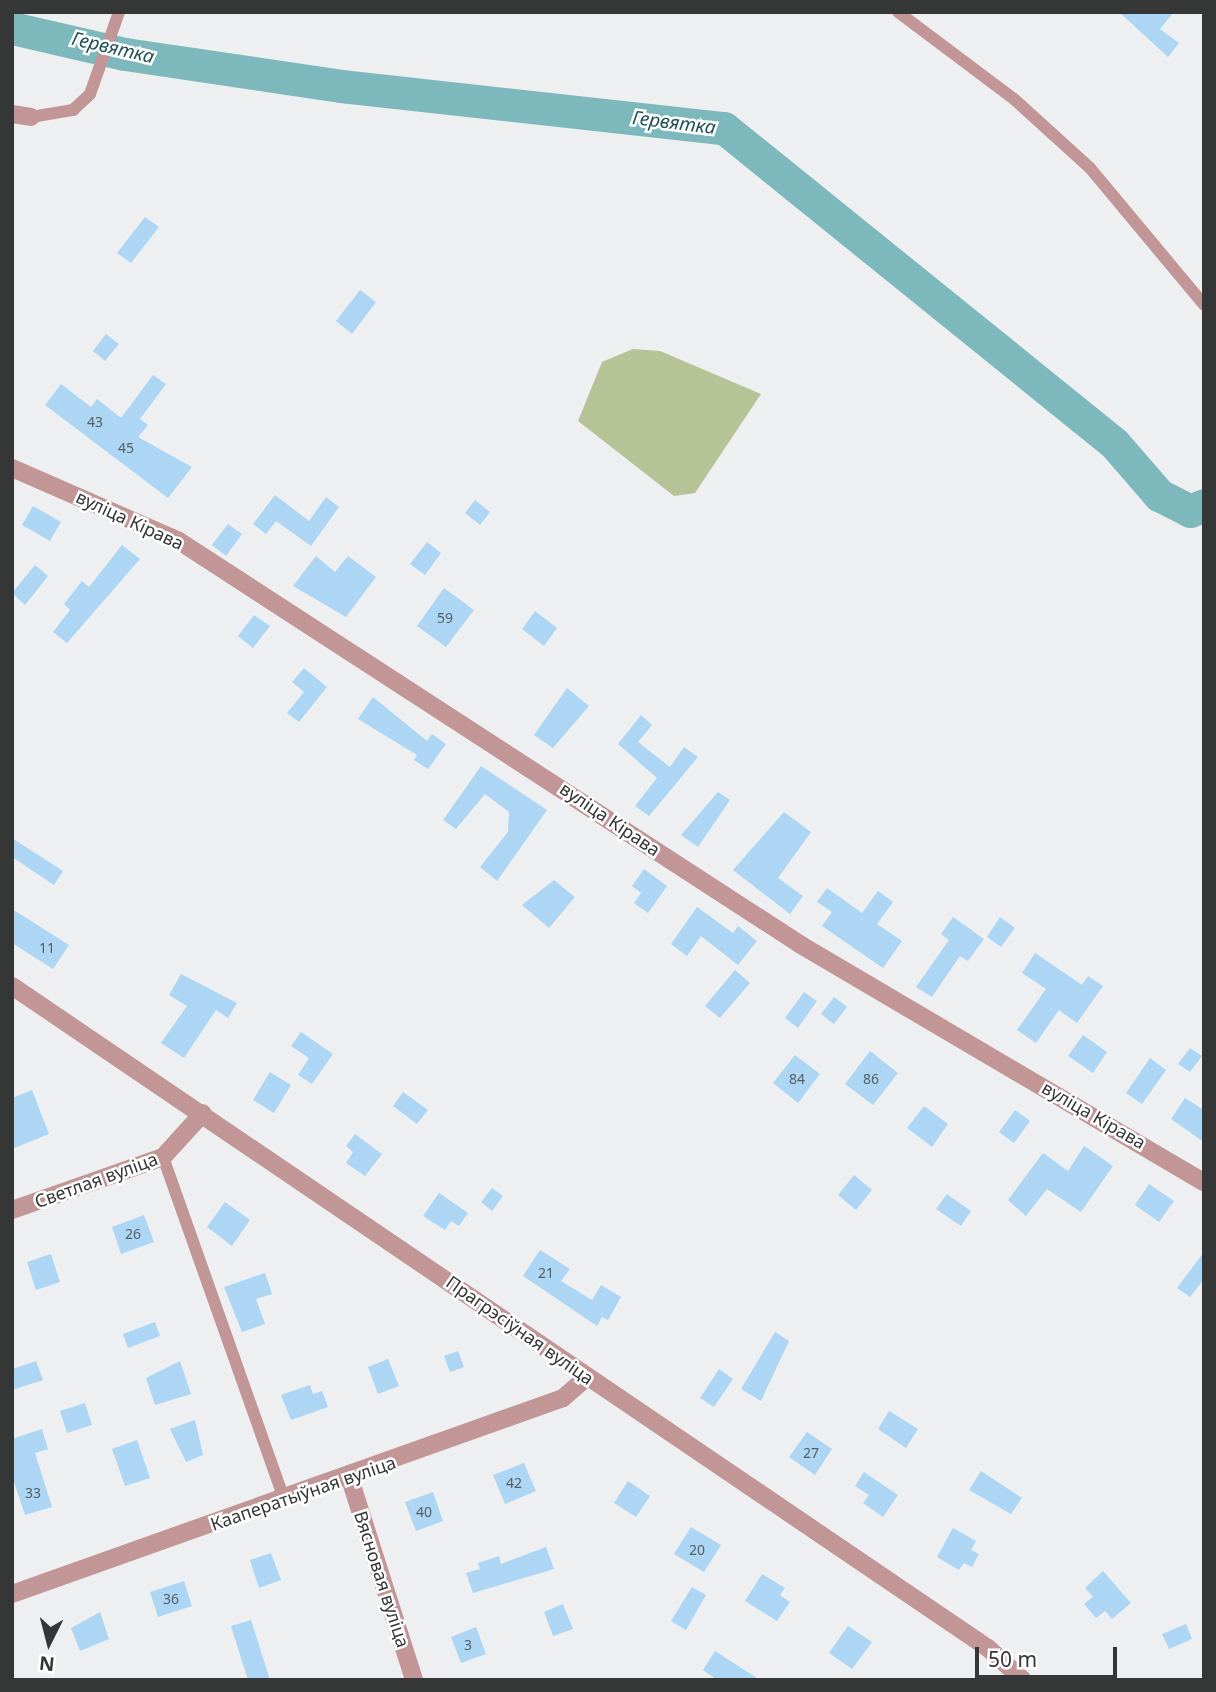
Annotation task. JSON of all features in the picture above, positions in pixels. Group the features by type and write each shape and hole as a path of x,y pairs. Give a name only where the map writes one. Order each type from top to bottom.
{"street":[{"path":"12,114 31,117"},
{"name":"вуліца Кірава","path":"12,468 179,541 801,945 1204,1182"},
{"name":"Прагрэсіўная вуліца","path":"12,986 203,1113 586,1378 988,1648 1023,1680"},
{"name":"Светлая вуліца","path":"12,1210 163,1157 203,1113"},
{"name":"Кааператыўная вуліца","path":"12,1594 284,1499 350,1479 563,1398 586,1378"},
{"name":"Вясновая вуліца","path":"350,1479 414,1680"}],"lane":[{"path":"31,117 73,110 90,94 107,58 119,12"},
{"path":"898,12 1014,99 1090,169 1204,305"},
{"path":"163,1157 284,1499"}],"green space":[{"path":"633,349 660,351 761,394 695,493 674,496 578,421 602,362"}],"building":[{"path":"1119,12 1174,12 1160,29 1179,43 1168,57"},
{"path":"145,217 159,227 131,263 117,253"},
{"path":"360,290 376,302 352,334 336,321"},
{"path":"106,334 119,344 105,361 93,351"},
{"path":"153,375 166,384 140,419 148,425 138,437 192,467 168,498 45,405 61,384 91,407 97,399 121,418"},
{"path":"275,495 309,521 326,497 339,507 311,546 276,521 266,534 253,524"},
{"path":"475,500 490,512 480,525 465,513"},
{"path":"33,506 61,522 50,541 22,525"},
{"path":"228,524 242,534 226,556 212,545"},
{"path":"427,542 441,553 425,575 410,564"},
{"path":"122,545 140,559 67,643 53,632 70,610 64,604 82,581 89,587"},
{"path":"316,556 335,572 348,556 376,577 346,617 293,586"},
{"path":"35,565 48,576 25,605 12,593"},
{"path":"444,588 474,610 446,647 417,626"},
{"path":"535,611 557,628 544,646 522,629"},
{"path":"254,615 270,626 253,648 238,636"},
{"path":"304,668 327,687 299,722 287,713 304,692 292,682"},
{"path":"567,688 589,706 553,748 534,735"},
{"path":"373,697 427,741 432,734 446,744 428,769 414,760 417,755 358,719"},
{"path":"641,715 652,725 638,742 670,767 684,747 698,757 649,816 635,806 657,778 618,744"},
{"path":"481,766 547,810 497,881 480,867 508,832 509,812 485,794 456,829 443,820"},
{"path":"718,792 730,800 698,847 681,835"},
{"path":"784,812 811,832 778,878 803,896 790,914 733,870"},
{"path":"12,838 63,871 54,885 12,857"},
{"path":"644,869 667,886 648,913 634,903 641,893 632,886"},
{"path":"554,880 575,897 549,928 522,905"},
{"path":"827,888 862,913 878,891 893,902 877,924 902,941 883,968 822,926 832,912 817,902"},
{"path":"697,907 733,933 738,926 757,941 738,965 701,936 687,956 671,944"},
{"path":"12,909 69,945 53,969 12,943"},
{"path":"953,917 984,939 968,961 960,956 932,997 916,987 949,940 941,934"},
{"path":"1000,917 1015,928 1001,947 987,937"},
{"path":"1035,953 1082,985 1088,976 1103,986 1077,1023 1059,1010 1036,1043 1017,1030 1046,989 1022,973"},
{"path":"735,970 750,983 720,1018 705,1006"},
{"path":"181,974 237,1003 228,1018 216,1010 184,1058 161,1043 187,1006 169,995"},
{"path":"804,992 817,1001 798,1028 785,1018"},
{"path":"834,997 847,1007 834,1024 821,1014"},
{"path":"301,1032 333,1054 312,1084 298,1075 309,1058 291,1046"},
{"path":"1083,1035 1107,1052 1093,1073 1068,1056"},
{"path":"1190,1048 1202,1056 1190,1072 1178,1064"},
{"path":"870,1051 898,1073 873,1105 845,1084"},
{"path":"795,1055 820,1074 798,1103 773,1083"},
{"path":"1150,1058 1166,1070 1142,1104 1126,1093"},
{"path":"270,1072 291,1085 274,1113 253,1100"},
{"path":"32,1090 49,1134 12,1149 12,1098"},
{"path":"403,1092 428,1110 417,1124 393,1106"},
{"path":"1185,1098 1204,1110 1204,1142 1171,1119"},
{"path":"924,1106 948,1124 932,1147 907,1128"},
{"path":"1015,1110 1030,1121 1014,1143 999,1132"},
{"path":"355,1134 382,1154 365,1176 346,1163 353,1152 346,1146"},
{"path":"1084,1146 1113,1166 1081,1212 1047,1189 1026,1216 1008,1200 1043,1153 1068,1171"},
{"path":"854,1175 872,1190 856,1210 838,1195"},
{"path":"1149,1184 1174,1201 1159,1222 1135,1205"},
{"path":"492,1188 503,1196 492,1211 481,1202"},
{"path":"439,1193 468,1213 459,1226 451,1221 445,1230 423,1216"},
{"path":"947,1194 971,1211 961,1226 936,1209"},
{"path":"225,1202 250,1220 232,1246 207,1227"},
{"path":"144,1215 154,1242 121,1254 112,1227"},
{"path":"540,1250 570,1269 561,1281 592,1300 601,1285 621,1297 608,1320 602,1317 597,1326 523,1276"},
{"path":"1204,1252 1204,1279 1190,1297 1177,1288"},
{"path":"51,1254 60,1282 36,1290 27,1262"},
{"path":"265,1273 272,1294 256,1299 265,1324 242,1332 224,1287"},
{"path":"155,1322 160,1336 128,1348 123,1334"},
{"path":"775,1332 789,1341 761,1401 741,1389"},
{"path":"458,1351 464,1367 450,1372 444,1356"},
{"path":"388,1359 399,1386 378,1394 368,1367"},
{"path":"36,1361 43,1380 12,1390 12,1369"},
{"path":"180,1361 191,1394 155,1405 146,1378"},
{"path":"719,1369 733,1379 714,1407 700,1398"},
{"path":"310,1385 313,1394 322,1391 328,1407 291,1420 281,1395"},
{"path":"85,1403 92,1425 67,1433 60,1411"},
{"path":"889,1411 918,1429 906,1448 878,1429"},
{"path":"195,1420 203,1455 186,1462 170,1429"},
{"path":"42,1429 48,1449 35,1453 52,1507 25,1515 12,1476 12,1439"},
{"path":"807,1432 832,1449 815,1475 789,1457"},
{"path":"137,1440 150,1478 125,1486 112,1449"},
{"path":"524,1463 536,1491 505,1504 493,1475"},
{"path":"981,1471 1022,1498 1011,1514 969,1490"},
{"path":"864,1472 898,1495 883,1517 863,1503 869,1495 855,1486"},
{"path":"628,1481 650,1496 636,1517 614,1503"},
{"path":"433,1492 443,1521 416,1531 405,1502"},
{"path":"691,1527 721,1545 704,1572 674,1554"},
{"path":"953,1528 976,1541 971,1550 979,1554 972,1567 964,1563 959,1570 937,1557"},
{"path":"546,1547 554,1569 473,1593 466,1573 480,1569 478,1563 499,1556 501,1564"},
{"path":"271,1553 281,1580 259,1588 250,1560"},
{"path":"1103,1571 1131,1603 1112,1619 1105,1611 1096,1618 1084,1604 1093,1597 1085,1588"},
{"path":"762,1574 785,1588 780,1595 790,1602 777,1621 745,1601"},
{"path":"184,1581 192,1606 158,1617 150,1592"},
{"path":"692,1587 706,1595 686,1630 671,1621"},
{"path":"563,1604 573,1629 553,1636 544,1612"},
{"path":"100,1612 109,1639 80,1651 71,1628"},
{"path":"251,1620 270,1680 248,1680 231,1626"},
{"path":"1186,1624 1192,1639 1169,1649 1162,1634"},
{"path":"848,1626 872,1642 852,1669 829,1653"},
{"path":"476,1627 486,1654 461,1663 451,1637"},
{"path":"715,1651 760,1680 717,1680 703,1670"}],"waterway":[{"name":"Гервятка","path":"12,28 125,54 341,86 724,128 1114,443 1159,495 1190,511 1204,505"}]}
